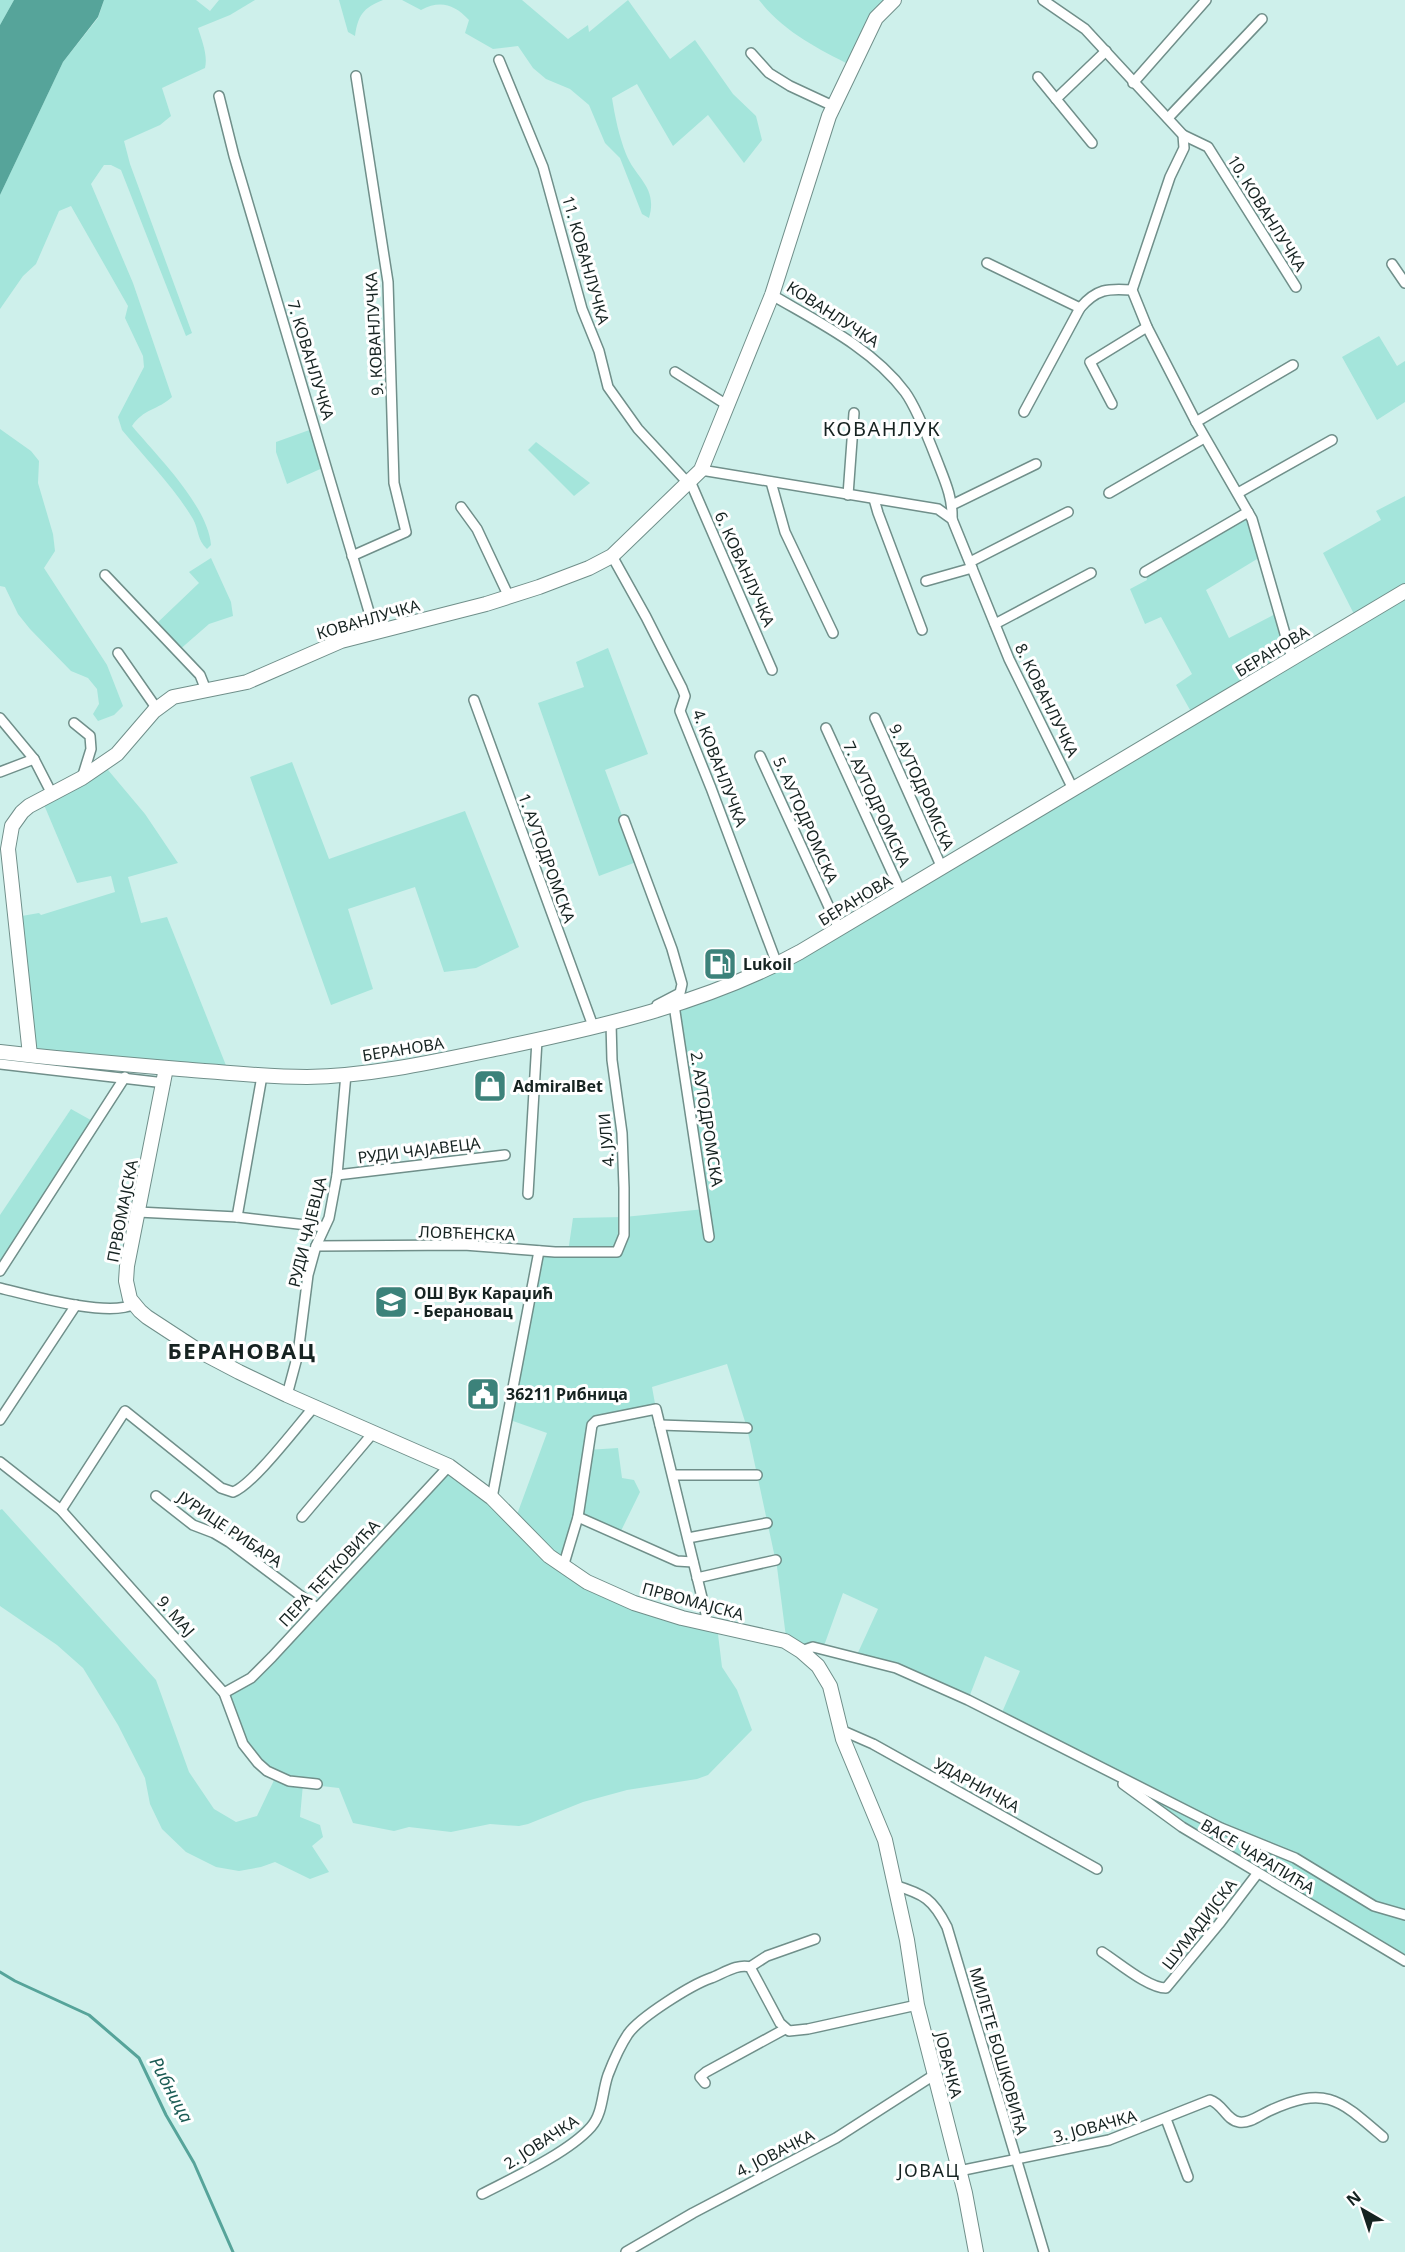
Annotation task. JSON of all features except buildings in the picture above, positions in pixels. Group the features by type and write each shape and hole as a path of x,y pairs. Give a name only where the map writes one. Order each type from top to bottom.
{"main road":[{"name":"КОВАНЛУЧКА","path":"30,1055 8,849 12,826 16,818 29,806 82,778 117,754 157,709 173,698 247,682 341,641 509,597 589,568 612,556 701,470 772,295 833,106 876,18 894,0"},
{"name":"БЕРАНОВА","path":"0,1052 262,1076 308,1077 411,1065 616,1022 674,1005 742,981 839,929 1405,591"},
{"name":"ПРВОМАЈСКА","path":"166,1068 165,1083 127,1274 128,1292 134,1304 147,1317 199,1351 287,1395 449,1466 492,1498 535,1543 563,1567 610,1594 705,1624 777,1639 801,1651 818,1666 827,1680 836,1703 841,1730 885,1840 894,1885"},
{"name":"ЈОВАЧКА","path":"894,1885 907,1940 917,2005 959,2171 976,2252"}],"street":[{"name":"10. КОВАНЛУЧКА","path":"1043,0 1085,29 1184,135 1208,147 1296,287"},
{"path":"1134,83 1206,0"},
{"path":"1168,118 1262,19"},
{"path":"1056,99 1106,51"},
{"path":"751,53 769,73 790,86 833,106"},
{"name":"11. КОВАНЛУЧКА","path":"499,60 543,167 582,309 599,351 608,387 638,429 689,482"},
{"name":"9. КОВАНЛУЧКА","path":"352,556 406,532 394,483 388,282 356,76"},
{"path":"1038,77 1092,143"},
{"name":"7. КОВАНЛУЧКА","path":"219,96 234,156 375,632"},
{"path":"1184,135 1184,148 1170,177 1132,291 1147,327 1204,438 1252,519 1292,658"},
{"path":"987,263 1080,309"},
{"path":"1392,264 1405,283"},
{"path":"1024,412 1086,302 1107,289 1132,291"},
{"name":"КОВАНЛУЧКА","path":"772,295 848,341 880,365 906,393 933,449 952,505 952,519"},
{"path":"1112,404 1090,362 1147,327"},
{"path":"1196,422 1293,365"},
{"path":"675,372 727,405"},
{"path":"848,495 854,413"},
{"path":"1109,493 1204,438"},
{"path":"1238,493 1332,440"},
{"path":"952,505 1036,464"},
{"path":"701,470 938,509 952,519"},
{"name":"6. КОВАНЛУЧКА","path":"689,482 772,670"},
{"path":"771,482 785,532 833,633"},
{"path":"874,499 922,630"},
{"path":"461,507 477,529 509,597"},
{"path":"926,581 971,565 1068,512"},
{"path":"1145,572 1248,512"},
{"name":"8. КОВАНЛУЧКА","path":"952,519 1009,659 1073,789"},
{"name":"4. КОВАНЛУЧКА","path":"612,556 682,688 685,696 680,711 777,964"},
{"path":"995,624 1091,573"},
{"path":"105,575 200,675 206,690"},
{"path":"118,652 157,709"},
{"name":"1. АУТОДРОМСКА","path":"474,700 593,1026"},
{"path":"0,718 34,759 52,794"},
{"name":"9. АУТОДРОМСКА","path":"875,718 942,867"},
{"path":"74,723 90,736 91,749 82,778"},
{"name":"7. АУТОДРОМСКА","path":"826,728 901,892"},
{"name":"5. АУТОДРОМСКА","path":"760,756 839,929"},
{"path":"0,772 34,759"},
{"path":"616,1022 680,993 682,984 672,949 624,820"},
{"name":"2. АУТОДРОМСКА","path":"674,1005 709,1237"},
{"name":"4. ЈУЛИ","path":"616,1022 612,1060 622,1133 624,1188 624,1235 617,1252"},
{"path":"528,1194 537,1040"},
{"path":"0,1064 165,1083"},
{"name":"РУДИ ЧАЈЕВЦА","path":"287,1395 298,1354 308,1275 317,1244 329,1218 337,1175 346,1074"},
{"path":"237,1218 262,1076"},
{"path":"0,1271 125,1077"},
{"name":"РУДИ ЧАЈАВЕЦА","path":"337,1175 505,1155"},
{"path":"138,1212 237,1218 324,1227"},
{"path":"306,1225 317,1244"},
{"name":"ЛОВЋЕНСКА","path":"317,1244 464,1245 539,1251 617,1252"},
{"path":"492,1498 539,1251"},
{"path":"0,1288 76,1305 120,1309 134,1304"},
{"path":"0,1420 76,1305"},
{"path":"61,1510 125,1411 221,1488 230,1492 237,1491 247,1482 314,1407"},
{"path":"563,1567 578,1517 592,1425 596,1422 656,1409 706,1614 705,1624"},
{"path":"660,1425 747,1428"},
{"path":"302,1517 373,1433"},
{"name":"9. МАЈ","path":"0,1461 61,1510 224,1693 243,1744 258,1763 267,1771 289,1781 317,1785"},
{"name":"ПЕРА ЋЕТКОВИЋА","path":"224,1693 251,1678 449,1466"},
{"path":"673,1475 757,1474"},
{"name":"ЈУРИЦЕ РИБАРА","path":"156,1496 193,1525 229,1542 318,1608"},
{"path":"578,1517 677,1561 693,1562"},
{"path":"688,1538 767,1523"},
{"name":"ПРВОМАЈСКА","path":"697,1578 776,1560"},
{"path":"801,1651 813,1647 896,1668 968,1700 1101,1767"},
{"name":"УДАРНИЧКА","path":"841,1730 873,1744 1097,1869"},
{"name":"ВАСЕ ЧАРАПИЋА","path":"1101,1767 1221,1828 1295,1858 1374,1906 1405,1915"},
{"name":"ВАСЕ ЧАРАПИЋА","path":"1101,1767 1182,1827 1405,1961"},
{"name":"ШУМАДИЈСКА","path":"1102,1952 1148,1982 1166,1988 1220,1924 1257,1874"},
{"name":"МИЛЕТЕ БОШКОВИЋА","path":"894,1885 916,1892 937,1907 947,1927 1044,2252"},
{"name":"2. ЈОВАЧКА","path":"482,2194 532,2168 589,2130 598,2115 608,2077 632,2030 683,1991 702,1981 740,1966 750,1967 767,1956 815,1939"},
{"path":"750,1967 780,2024 789,2031 808,2029 917,2005"},
{"path":"705,2083 700,2077 706,2072 785,2029"},
{"name":"4. ЈОВАЧКА","path":"626,2252 693,2213 836,2138 934,2075"},
{"name":"3. ЈОВАЧКА","path":"959,2171 1109,2140 1210,2100 1220,2105 1232,2120 1245,2122 1291,2102 1319,2097 1340,2103 1383,2137"},
{"path":"1166,2119 1188,2177"}],"shaded area":[{"path":"0,0 14,0 0,25"},
{"path":"14,0 104,0 98,17 63,62 0,195 0,25"},
{"path":"104,0 196,0 210,11 219,0 255,0 230,15 198,28 205,53 205,68 162,88 171,116 160,125 124,141 130,164 192,333 186,336 121,170 111,165 104,165 91,184 133,283 172,397 141,416 132,426 180,482 201,514 211,545 207,549 201,542 193,519 177,496 122,430 118,417 144,367 143,356 125,318 128,306 71,206 59,211 36,264 23,276 0,309 0,195 63,62 98,18"},
{"path":"339,0 383,0 366,9 360,17 355,36 348,32"},
{"path":"402,0 522,0 568,39 588,25 589,32 628,0 670,59 695,40 733,94 756,116 762,140 744,163 708,115 673,146 637,84 612,98 626,154 651,198 649,218 642,214 620,158 605,143 589,105 570,89 546,79 533,68 518,46 493,49 465,33 469,20 458,10 446,5 434,5 421,10"},
{"path":"759,0 894,0 852,66 790,30"},
{"path":"1379,336 1397,366 1405,361 1405,402 1377,420 1342,357"},
{"path":"315,428 327,466 287,484 276,452 276,442"},
{"path":"0,429 31,451 39,461 38,483 53,534 55,551 44,568 107,665 123,706 114,715 98,721 93,714 99,704 97,689 88,678 71,671 30,629 18,614 5,587 0,586"},
{"path":"536,442 590,483 574,496 528,450"},
{"path":"1405,496 1405,1961 1257,1874 1101,1767 1000,1717 1020,1671 985,1656 968,1700 856,1657 878,1609 843,1593 825,1643 821,1648 808,1647 786,1637 777,1567 747,1428 727,1364 652,1387 656,1409 596,1421 587,1450 618,1448 622,1478 634,1480 640,1492 619,1535 578,1518 563,1567 587,1582 717,1626 722,1667 737,1690 752,1730 708,1775 697,1779 627,1790 583,1802 519,1826 490,1824 451,1832 409,1827 394,1831 353,1823 339,1788 303,1784 300,1817 320,1825 323,1837 312,1846 329,1872 310,1879 275,1862 239,1871 216,1867 186,1852 162,1829 150,1804 145,1778 118,1725 83,1668 57,1645 0,1606 0,1510 2,1509 156,1680 189,1772 214,1809 236,1822 257,1816 276,1776 249,1754 224,1693 240,1686 449,1466 515,1520 547,1433 507,1419 539,1251 568,1252 573,1218 624,1217 705,1209 674,1005 742,981 1194,717 1176,685 1192,674 1161,617 1145,624 1130,589 1147,580 1145,572 1248,512 1262,556 1206,590 1229,638 1279,612 1292,658 1357,620 1323,553 1381,520 1376,511"},
{"path":"211,558 231,602 233,616 209,624 178,651 154,626 199,583 189,572"},
{"path":"608,648 648,754 605,770 639,861 599,876 538,703 584,687 576,662"},
{"path":"292,762 329,859 465,811 519,947 476,968 444,972 415,887 348,909 373,989 331,1005 250,777"},
{"path":"103,764 145,814 178,863 128,877 141,923 167,917 229,1073 30,1055 16,917 39,913 41,915 115,892 111,876 77,883 42,800"},
{"path":"71,1109 96,1123 0,1271 0,1215"}],"waterway":[{"name":"Рибница","path":"0,1972 89,2015 139,2058 166,2115 194,2163 233,2252"}],"place":[{"name":"Lukoil","path":"720,964"},
{"name":"AdmiralBet","path":"490,1086"},
{"name":"ОШ Вук Караџић - Берановац","path":"391,1302"},
{"name":"36211 Рибница","path":"483,1394"}],"district":[{"name":"КОВАНЛУК","path":"882,429"},
{"name":"БЕРАНОВАЦ","path":"242,1351"},
{"name":"ЈОВАЦ","path":"929,2171"}]}
